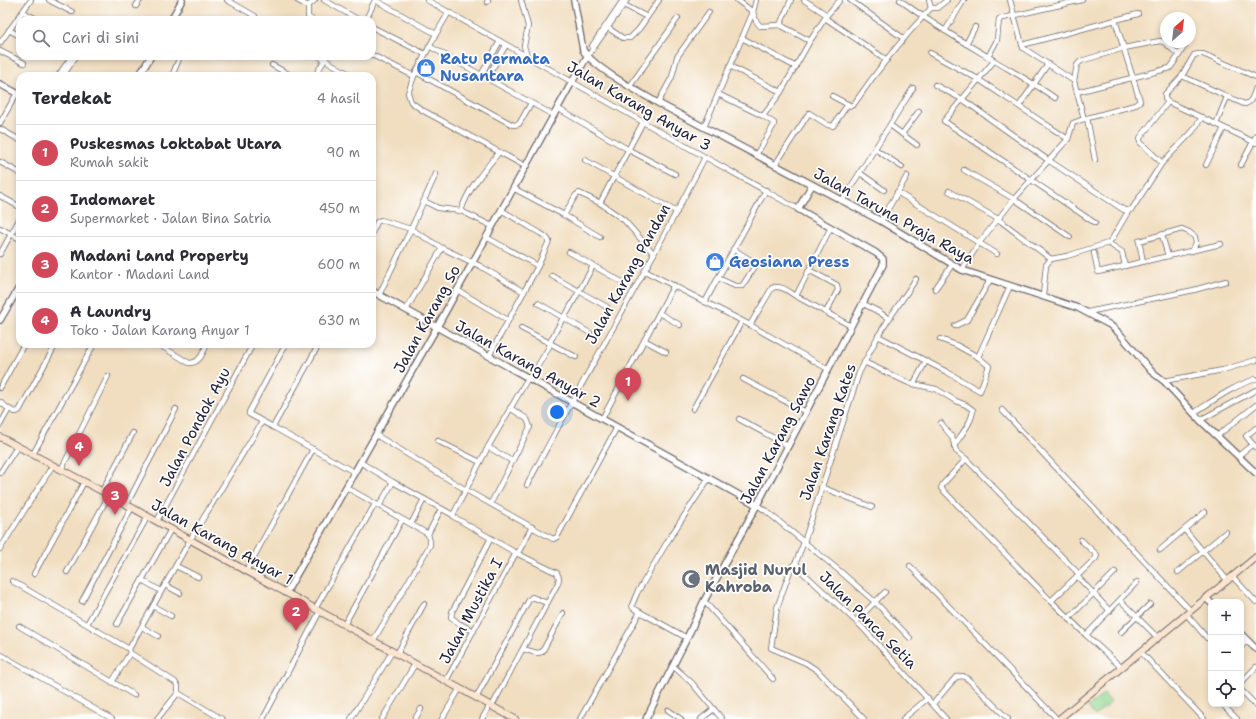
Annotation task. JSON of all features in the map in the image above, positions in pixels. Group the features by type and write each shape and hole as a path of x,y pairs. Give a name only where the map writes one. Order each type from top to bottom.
{"main road":[{"name":"Jalan Karang Anyar 1","path":"0,437 148,516 515,719"},
{"path":"1058,719 1256,558"}],"street":[{"path":"20,16 31,0"},
{"path":"49,0 72,12"},
{"path":"136,6 140,0"},
{"path":"173,16 182,0"},
{"path":"227,0 255,16"},
{"path":"297,0 308,6"},
{"path":"308,16 308,6 315,0"},
{"path":"324,0 352,16"},
{"path":"368,16 375,0 436,34"},
{"name":"Jalan Karang Anyar 3","path":"427,0 798,208"},
{"path":"520,0 528,26 524,46 527,56"},
{"path":"574,0 583,50 587,57"},
{"path":"587,57 588,51 623,3 627,0"},
{"path":"608,28 624,38 630,38 634,35 659,0"},
{"path":"737,0 753,12 756,21 760,26 780,25 810,41"},
{"path":"704,127 753,12 756,0"},
{"path":"780,25 791,0"},
{"path":"804,0 887,60"},
{"path":"763,116 796,67 826,16 840,0"},
{"path":"850,0 903,38"},
{"path":"900,0 922,17 994,61 1034,83 1054,98"},
{"path":"929,0 931,8"},
{"path":"832,96 850,106 854,104 868,83 903,38 931,8 937,8 947,0"},
{"path":"946,31 964,0"},
{"path":"1010,0 1023,48 1074,80"},
{"path":"988,57 997,40 999,19 1082,0"},
{"path":"587,57 608,28 623,3"},
{"path":"623,3 647,17"},
{"path":"23,12 30,16"},
{"path":"449,12 415,74 408,93 411,102 422,110 525,166"},
{"path":"658,103 672,77 677,57 710,12"},
{"path":"1022,45 1138,14"},
{"path":"630,86 678,18"},
{"path":"962,270 979,243 1014,199 1068,138 1073,123 1085,118 1135,105 1140,101 1115,20"},
{"path":"0,43 16,21"},
{"path":"966,44 975,27"},
{"path":"376,29 425,54"},
{"path":"9,30 16,34"},
{"path":"742,38 796,67"},
{"path":"481,75 500,41"},
{"path":"1095,160 1074,80 1077,65 1081,61 1124,48 1160,41 1164,42 1179,55"},
{"path":"487,78 506,45"},
{"path":"430,46 553,115"},
{"path":"1077,92 1170,68 1183,48"},
{"path":"0,51 16,60"},
{"path":"930,53 978,79 1068,138"},
{"path":"1255,143 1168,102 1165,99 1165,94 1182,76 1194,56 1198,54 1203,54 1256,78"},
{"path":"376,56 415,74 513,125 519,124 531,103"},
{"name":"Jalan Karang So","path":"286,593 437,327 553,115 587,57"},
{"name":"Jalan Taruna Praja Raya","path":"587,57 658,103 881,221 952,265 990,280 1078,308 1088,312 1116,329 1151,371 1164,381 1200,420 1256,473"},
{"path":"17,60 24,64"},
{"path":"61,72 69,60"},
{"path":"66,72 73,60"},
{"path":"141,72 149,60"},
{"path":"174,72 179,60"},
{"path":"317,72 325,60"},
{"path":"329,60 347,72"},
{"path":"994,61 944,121 1095,223"},
{"path":"1019,106 1048,64"},
{"path":"272,65 285,72"},
{"path":"730,66 780,92"},
{"path":"1182,76 1244,104 1251,101 1256,88"},
{"path":"0,84 16,93"},
{"path":"934,85 962,98 1048,160 1124,210 1129,210"},
{"path":"842,201 913,88"},
{"path":"718,94 774,123 756,155"},
{"path":"0,123 16,97"},
{"path":"1216,124 1227,97"},
{"path":"1162,163 1140,142 1140,138 1168,102"},
{"path":"775,165 809,113 828,125 834,126 848,104"},
{"path":"557,108 629,150 675,174"},
{"path":"902,134 919,111"},
{"path":"1044,296 1046,265 1051,259 1067,256 1108,243 1162,163 1193,131 1202,117"},
{"path":"600,203 643,122"},
{"path":"890,125 917,145"},
{"path":"1206,164 1224,128"},
{"path":"0,129 16,138"},
{"path":"1241,165 1255,143 1256,136"},
{"path":"875,149 902,167"},
{"path":"461,211 466,197 474,183 499,152"},
{"name":"Jalan Karang Pandan","path":"527,485 571,402 645,271 705,157"},
{"path":"585,160 677,212"},
{"path":"0,162 16,171"},
{"path":"964,170 1014,199 1070,237"},
{"path":"860,172 884,190"},
{"path":"379,295 436,174"},
{"path":"881,221 907,176"},
{"path":"798,208 812,185"},
{"path":"513,188 564,215 600,237"},
{"path":"704,302 766,190"},
{"path":"950,191 998,219 1051,259"},
{"path":"897,192 997,254"},
{"path":"564,215 576,194 579,193 600,203 624,220 654,254"},
{"path":"0,196 16,205"},
{"path":"424,201 438,208 461,211 492,226"},
{"name":"Jalan Karang Sawo","path":"646,719 704,601 757,505 883,265 883,259 876,253 798,208"},
{"path":"488,356 538,266 549,241 546,237 501,210"},
{"path":"376,224 381,220 411,229 442,248 472,262 524,292"},
{"path":"0,254 16,225"},
{"path":"796,296 830,227"},
{"path":"0,228 16,237"},
{"path":"1143,262 1139,241 1182,229 1195,237 1196,243 1192,251"},
{"path":"1162,235 1168,256"},
{"path":"486,237 538,266"},
{"path":"1108,243 1122,252 1125,266"},
{"path":"1094,253 1098,272 1221,244"},
{"path":"406,310 442,248"},
{"path":"718,278 735,286 742,286 756,265 754,262 733,249"},
{"path":"569,252 622,282"},
{"path":"935,289 952,265"},
{"path":"453,515 488,447 510,408 550,345 578,291 593,266"},
{"path":"809,270 838,287 838,290 826,312"},
{"path":"645,271 750,325 828,369"},
{"path":"552,276 607,307"},
{"name":"Jalan Karang Kates","path":"804,542 858,373 878,336 916,279"},
{"path":"955,326 967,320 990,280"},
{"path":"1088,312 1194,290 1226,281"},
{"path":"602,419 674,285"},
{"path":"750,325 772,288 776,286 850,326"},
{"path":"978,357 1010,286"},
{"path":"457,290 508,320"},
{"path":"0,320 16,293"},
{"name":"Jalan Karang Anyar 2","path":"376,293 757,505"},
{"path":"538,303 590,333"},
{"path":"862,303 889,319"},
{"path":"659,313 680,325"},
{"path":"693,409 742,321"},
{"path":"521,328 550,345 576,357"},
{"path":"878,336 926,360 980,391 989,368 988,364 956,345 940,339"},
{"path":"644,340 666,352"},
{"path":"0,388 22,348"},
{"path":"0,402 8,409 15,412 19,411 54,348"},
{"path":"33,454 92,348"},
{"path":"165,348 189,363 195,363 200,360 205,348"},
{"name":"Jalan Pondok Ayu","path":"157,521 251,348"},
{"path":"284,348 249,409 249,414 354,472"},
{"path":"273,427 317,348"},
{"path":"914,383 926,360"},
{"path":"1164,381 1223,370 1256,360"},
{"path":"864,362 910,383 936,389 956,401 966,404 973,410 969,422 954,446"},
{"path":"61,470 108,376"},
{"path":"743,379 806,412"},
{"path":"1194,413 1226,392 1256,379"},
{"path":"1200,420 1256,390"},
{"path":"1217,436 1256,405"},
{"path":"491,503 530,427 527,419 510,408"},
{"path":"0,425 8,409"},
{"path":"82,601 176,409"},
{"path":"1002,410 1189,613 1208,637"},
{"path":"739,419 788,446"},
{"path":"112,682 190,540 262,422"},
{"path":"941,423 952,437 956,451 966,459 1078,575 1110,611"},
{"path":"376,435 466,490 553,539 557,537 617,427"},
{"path":"1238,456 1254,445 1246,436 1256,428"},
{"path":"102,491 133,433"},
{"path":"438,442 480,462"},
{"path":"0,473 17,446"},
{"path":"488,447 512,461"},
{"path":"246,571 313,449"},
{"path":"966,459 943,484 942,488 1051,600 1122,668"},
{"path":"360,462 517,553 557,573 559,578 558,583 523,649 482,719"},
{"path":"0,549 53,465"},
{"path":"687,638 633,608 632,605 669,539 709,478"},
{"path":"34,574 84,482"},
{"path":"263,719 318,610 377,505 393,482"},
{"path":"346,487 428,534"},
{"path":"821,487 872,507"},
{"path":"67,572 109,495"},
{"path":"411,524 424,499"},
{"path":"757,505 841,572 875,602 910,638"},
{"path":"373,641 430,545 428,534 442,509"},
{"path":"1160,550 1206,512"},
{"path":"87,624 148,516"},
{"path":"344,625 402,520"},
{"name":"Jalan Mustika I","path":"446,681 532,527"},
{"path":"117,624 171,529"},
{"path":"1185,530 1230,579 1256,602"},
{"path":"1178,572 1226,532"},
{"path":"474,631 451,617 452,612 491,538"},
{"path":"1051,600 1097,557 1097,555 1082,540"},
{"path":"804,542 796,562 791,568 777,608 771,648 806,663 818,671 864,719"},
{"name":"Jalan Panca Setia","path":"796,562 800,569 856,621 928,698 943,718"},
{"path":"176,566 198,577"},
{"path":"910,566 1058,719"},
{"path":"1069,618 1114,572"},
{"path":"12,580 87,624 175,682 178,686 178,693 157,719"},
{"path":"142,580 162,591"},
{"path":"1086,635 1137,582"},
{"path":"165,585 180,593"},
{"path":"856,621 885,592"},
{"path":"476,698 529,600 532,597 547,603"},
{"path":"1120,600 1158,638"},
{"path":"704,601 773,679"},
{"path":"351,719 395,653 424,604"},
{"path":"1121,632 1150,604"},
{"path":"153,606 171,616"},
{"path":"580,719 640,612"},
{"path":"523,649 537,653 542,652 563,613"},
{"path":"19,626 134,695"},
{"path":"142,627 158,636"},
{"path":"1242,635 1256,649"},
{"path":"1244,644 1247,640"},
{"path":"1141,652 1204,719"},
{"path":"0,654 112,719"},
{"path":"382,719 415,664"},
{"path":"673,666 692,683 722,719"},
{"path":"1244,679 1255,669"},
{"path":"933,704 956,677 963,676 970,680 1008,719"},
{"path":"442,719 460,688"},
{"path":"178,693 222,719"},
{"path":"1244,693 1256,705"},
{"path":"903,719 928,698"},
{"path":"1225,707 1237,719"},
{"path":"415,719 422,709"},
{"path":"701,719 714,709"},
{"path":"668,710 681,719"}],"green space":[{"path":"1104,694 1111,702 1095,716 1088,707"}],"place":[{"name":"Ratu Permata Nusantara","path":"426,68"},
{"name":"Geosiana Press","path":"715,262"},
{"name":"Puskesmas Loktabat Utara","path":"628,401"},
{"name":"A Laundry","path":"79,466"},
{"name":"Madani Land Property","path":"115,515"},
{"name":"Masjid Nurul Kahroba","path":"691,579"},
{"name":"Indomaret","path":"296,631"}]}
